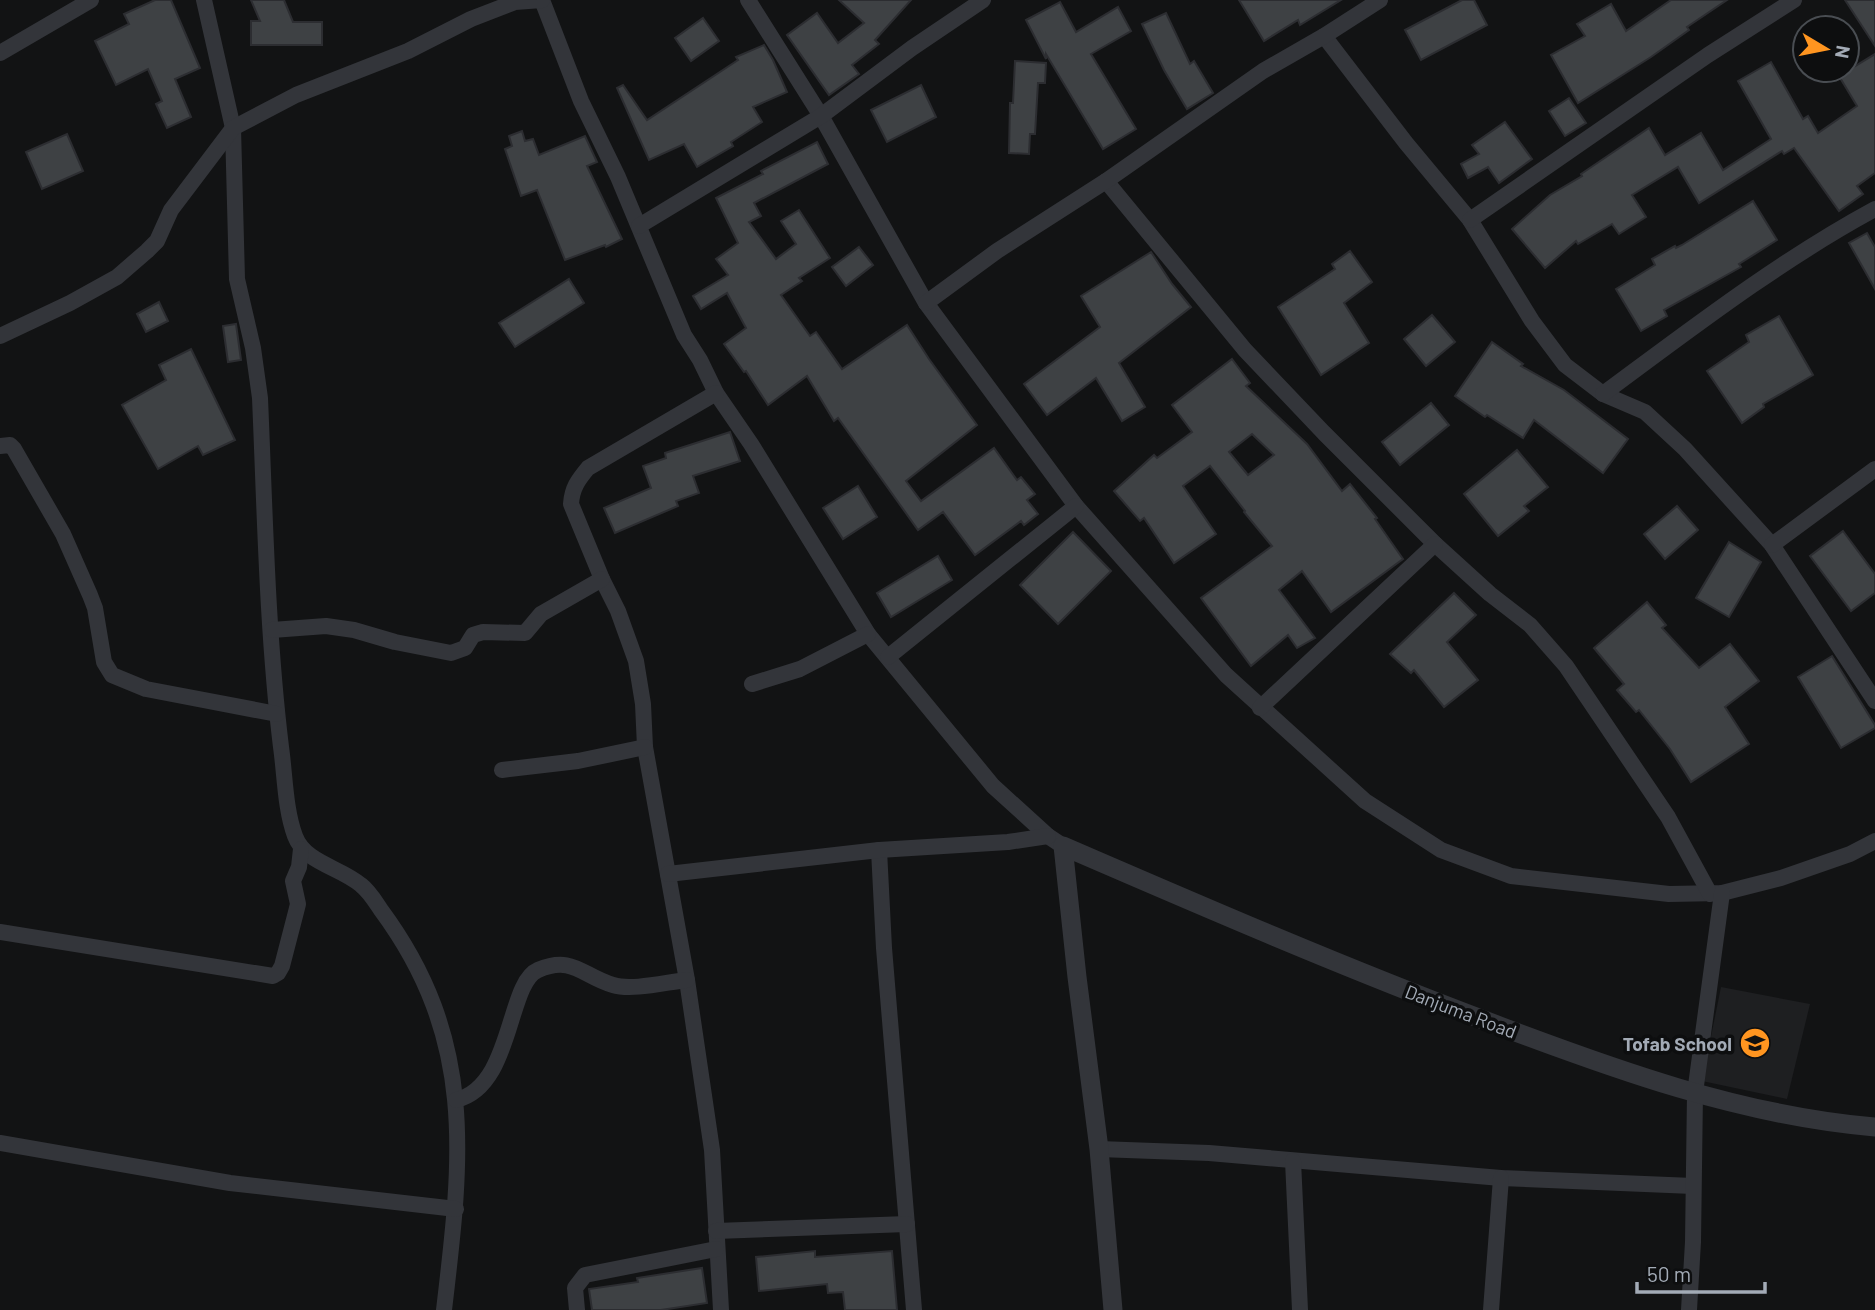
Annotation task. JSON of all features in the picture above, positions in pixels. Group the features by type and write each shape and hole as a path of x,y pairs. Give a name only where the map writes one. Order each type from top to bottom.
{"street":[{"path":"0,53 91,0"},
{"path":"0,932 273,976 282,966 298,904 293,881 299,867 301,849 294,834 289,807 277,713 260,398 253,348 237,279 233,128 204,0"},
{"path":"0,336 117,277 147,251 157,241 171,210 233,128 296,95 408,51 471,19 514,2 542,0 581,101 639,226 684,335 716,393 751,444 868,634 993,786 1056,841 1100,1149 1113,1310"},
{"path":"748,0 821,116 926,303 1076,506 1226,675 1365,801 1441,849 1511,876 1670,894 1716,894 1780,878 1850,854 1875,841"},
{"path":"639,226 821,116 912,48 983,0"},
{"path":"926,303 997,251 1106,181 1263,71 1380,0"},
{"path":"1470,220 1708,55 1794,0"},
{"path":"1324,36 1406,143 1470,220 1532,321 1565,365 1603,394 1645,412 1685,449 1772,545 1875,701"},
{"path":"1106,181 1245,350 1435,544 1490,594 1530,625 1566,666 1668,817 1716,894 1695,1093 1693,1242 1689,1310"},
{"path":"1603,394 1757,282 1835,230 1875,209"},
{"path":"716,393 588,468 576,482 571,504 601,579 618,611 636,661 643,704 645,747 687,980 712,1150 721,1310"},
{"path":"0,446 10,445 14,449 62,534 95,608 104,662 112,675 146,689 277,713"},
{"path":"1772,545 1875,468"},
{"path":"888,657 1076,506"},
{"path":"1260,708 1435,544"},
{"path":"272,630 327,626 451,653 465,648 473,635 483,632 525,632 541,614 601,579"},
{"path":"752,684 800,669 868,634"},
{"path":"502,770 578,761 645,747"},
{"path":"668,874 879,850 1056,841"},
{"name":"Danjuma Road","path":"1056,841 1414,994 1562,1050 1695,1093 1764,1111 1832,1124 1875,1127"},
{"path":"301,849 363,886 396,930 424,979 448,1046 457,1100 458,1149 456,1209 443,1310"},
{"path":"879,850 884,948 914,1310"},
{"path":"457,1100 478,1091 489,1076 509,1032 525,981 534,971 556,963 574,965 613,985 628,987 687,980"},
{"path":"0,1143 230,1183 456,1209"},
{"path":"1100,1149 1209,1153 1501,1178 1693,1186"},
{"path":"1293,1161 1300,1310"},
{"path":"1491,1310 1501,1178"},
{"path":"716,1231 907,1224"},
{"path":"577,1310 575,1288 585,1275 716,1248"}],"shaded area":[{"name":"Tofab School","path":"1721,987 1810,1004 1787,1099 1702,1081"}],"building":[{"path":"155,0 171,0 200,68 175,79 191,117 167,128 156,104 162,101 148,69 116,85 95,41 129,24 124,14"},
{"path":"251,0 284,0 293,22 322,22 322,45 251,45 251,21 260,21"},
{"path":"839,0 911,0 875,40 879,44 852,65 859,74 829,95 787,35 817,13 838,43 864,23"},
{"path":"1239,0 1341,0 1300,25 1298,20 1264,41"},
{"path":"1462,0 1474,0 1487,25 1421,60 1405,30"},
{"path":"1671,0 1727,0 1687,27 1689,30 1651,57 1578,103 1551,55 1585,36 1577,24 1611,4 1626,31"},
{"path":"1845,0 1875,0 1875,46 1861,25 1861,14 1854,14"},
{"path":"1060,2 1076,32 1118,7 1131,31 1091,54 1136,129 1103,149 1046,54 1046,59 1026,20"},
{"path":"1166,13 1190,64 1194,61 1213,93 1187,109 1142,24"},
{"path":"703,18 719,41 691,61 675,38"},
{"path":"764,45 787,92 753,107 762,122 731,142 733,146 697,167 684,144 649,160 617,88 623,85 647,120 738,60 736,57"},
{"path":"1875,54 1875,173 1857,186 1863,194 1839,211 1794,148 1784,154 1782,151 1699,203 1678,167 1632,195 1646,217 1619,234 1612,224 1578,244 1576,241 1545,268 1512,229 1550,195 1582,176 1581,174 1649,128 1665,155 1701,133 1723,170 1771,139 1738,81 1771,62 1803,119 1808,116 1818,133 1857,106 1844,84 1861,84 1861,63"},
{"path":"1015,61 1046,63 1045,83 1038,83 1035,134 1030,134 1029,154 1009,153 1010,103 1013,103"},
{"path":"921,85 936,117 887,142 871,110"},
{"path":"1569,98 1586,123 1565,136 1549,111"},
{"path":"1505,122 1532,159 1499,183 1488,167 1468,178 1461,164 1479,154 1472,145"},
{"path":"522,131 525,141 533,139 539,155 585,136 597,162 587,166 622,239 565,260 537,190 521,196 505,149 512,146 509,136"},
{"path":"67,134 83,171 42,189 26,152"},
{"path":"817,142 828,164 754,203 761,216 749,222 776,259 796,244 781,221 799,210 830,258 799,278 802,281 781,295 810,336 816,332 842,369 907,325 977,425 906,481 921,501 994,448 1017,480 1021,477 1035,494 1027,500 1038,514 1024,525 1021,521 975,555 943,512 918,530 838,418 834,421 807,376 768,405 724,344 746,328 727,293 701,309 693,296 728,275 716,259 738,243 716,198"},
{"path":"1753,201 1777,240 1739,264 1741,267 1664,310 1667,316 1641,331 1616,289 1655,265 1652,259 1682,245"},
{"path":"1867,233 1875,247 1875,289 1849,243"},
{"path":"859,247 873,265 846,286 832,267"},
{"path":"1350,251 1372,282 1344,303 1369,343 1321,375 1278,307 1335,269 1332,264"},
{"path":"1151,252 1191,307 1119,363 1145,407 1122,421 1096,378 1047,415 1024,384 1100,327 1081,296"},
{"path":"569,279 584,303 515,347 499,323"},
{"path":"159,302 168,321 146,332 137,314"},
{"path":"1432,315 1455,342 1426,366 1404,339"},
{"path":"1779,316 1813,375 1763,404 1764,407 1742,423 1707,371 1749,342 1746,335"},
{"path":"236,324 241,360 228,362 223,326"},
{"path":"1492,342 1523,364 1521,366 1564,390 1628,439 1603,473 1534,420 1523,438 1487,415 1485,417 1455,396"},
{"path":"191,349 235,440 203,455 198,446 158,469 122,405 166,380 159,365"},
{"path":"1232,359 1250,383 1246,386 1307,444 1342,491 1350,484 1377,518 1375,519 1403,559 1331,612 1302,571 1279,590 1315,638 1297,648 1288,635 1251,666 1201,598 1272,546 1210,466 1183,486 1216,534 1174,563 1144,518 1140,521 1114,491 1154,455 1157,458 1192,432 1172,405","holes":["1252,434 1274,455 1248,475 1229,452"]},
{"path":"1431,403 1449,425 1400,465 1382,442"},
{"path":"730,432 740,461 693,476 699,493 676,501 678,506 615,533 604,508 651,488 643,466 666,458 665,453"},
{"path":"1517,450 1548,487 1524,506 1529,511 1498,536 1464,494"},
{"path":"858,486 877,517 843,539 823,508"},
{"path":"1677,506 1698,530 1665,559 1644,534"},
{"path":"1843,531 1875,574 1875,593 1851,611 1810,556"},
{"path":"1073,532 1111,571 1058,624 1020,585"},
{"path":"1729,542 1761,562 1729,617 1696,598"},
{"path":"938,556 952,580 891,617 877,593"},
{"path":"1454,593 1476,615 1447,642 1478,680 1444,707 1414,670 1411,673 1390,654"},
{"path":"1647,602 1666,625 1662,628 1699,668 1730,644 1759,681 1725,707 1749,744 1691,782 1670,749 1639,710 1636,712 1617,690 1624,684 1594,648"},
{"path":"1832,656 1875,725 1875,728 1841,748 1798,677"},
{"path":"815,1251 815,1257 892,1251 897,1310 845,1310 843,1292 828,1293 827,1284 759,1291 756,1257"},
{"path":"702,1268 707,1303 661,1310 592,1310 589,1289"}],"place":[{"name":"Tofab School","path":"1755,1043"}]}
